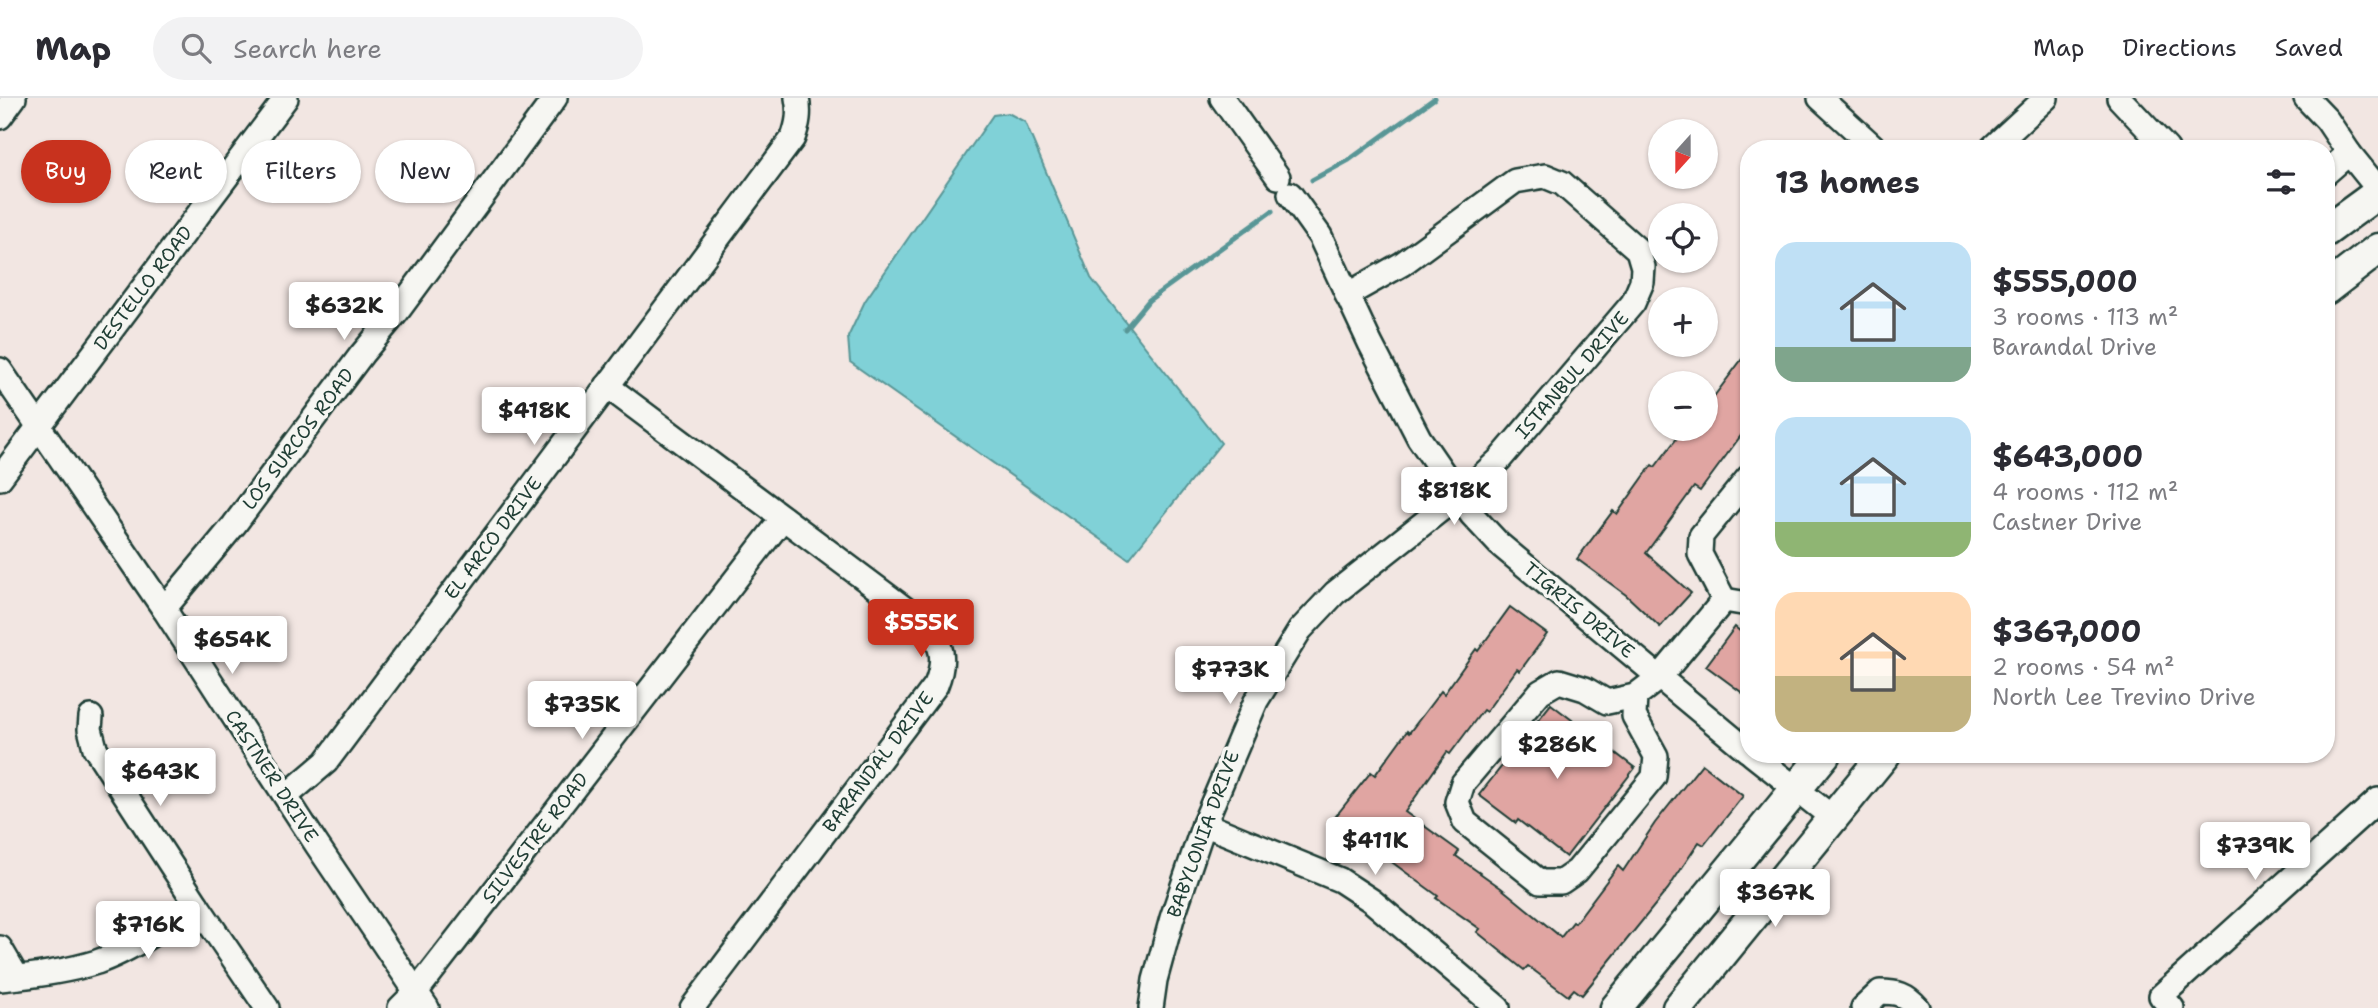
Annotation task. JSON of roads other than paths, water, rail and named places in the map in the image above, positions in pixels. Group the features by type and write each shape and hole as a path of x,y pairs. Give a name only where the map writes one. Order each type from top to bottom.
{"main road":[{"path":"2335,224 2378,191"},
{"path":"2335,282 2378,249"},
{"path":"1616,1008 1818,763"},
{"path":"1678,1008 1878,763"}],"street":[{"path":"0,117 14,98"},
{"name":"DESTELLO ROAD","path":"0,478 286,98"},
{"name":"LOS SURCOS ROAD","path":"164,609 234,525 362,354 397,312 555,98"},
{"name":"EL ARCO DRIVE","path":"286,796 326,762 793,138 798,124 797,98"},
{"name":"TIGRIS DRIVE","path":"1222,98 1320,236 1419,438 1472,515 1499,544 1740,745"},
{"path":"1821,98 1866,140"},
{"path":"2001,140 2046,98"},
{"path":"2119,98 2159,140"},
{"path":"2306,98 2327,120 2378,191"},
{"path":"2335,165 2349,153"},
{"name":"ISTANBUL DRIVE","path":"1348,295 1402,264 1515,181 1545,176 1562,183 1639,250 1643,267 1642,282 1633,303 1500,459 1458,496"},
{"name":"CASTNER DRIVE","path":"0,370 164,609 286,796 415,1003"},
{"name":"BARANDAL DRIVE","path":"607,386 925,624 935,635 941,648 942,671 936,684 692,1008"},
{"path":"1724,600 1700,554 1701,536 1740,488"},
{"name":"BABYLONIA DRIVE","path":"1151,1008 1155,980 1172,918 1204,824 1256,701 1300,630 1335,593 1458,496"},
{"name":"SILVESTRE ROAD","path":"415,1003 783,518"},
{"path":"1724,600 1740,603"},
{"path":"1635,696 1634,716 1656,756 1654,777 1577,871 1560,882 1540,882 1465,822 1457,802 1464,783 1540,692 1559,681 1585,689 1607,702 1635,696 1660,677 1724,600"},
{"path":"91,717 90,729 95,748 267,1008"},
{"name":"TIGRIS DRIVE","path":"1762,763 1833,818"},
{"path":"2167,1002 2378,800"},
{"path":"1204,824 1340,880 1372,901 1498,1008"},
{"path":"0,948 8,978 44,975 99,961 160,930 197,905"},
{"path":"1863,1008 1880,992 1897,992 1909,998 1918,1008"}],"water":[{"path":"1008,113 1025,122 1091,278 1221,443 1129,559 850,362 848,337 865,301 993,115"}],"waterway":[{"path":"1312,180 1349,160 1435,98"},
{"path":"1125,329 1149,300 1272,211"}]}
